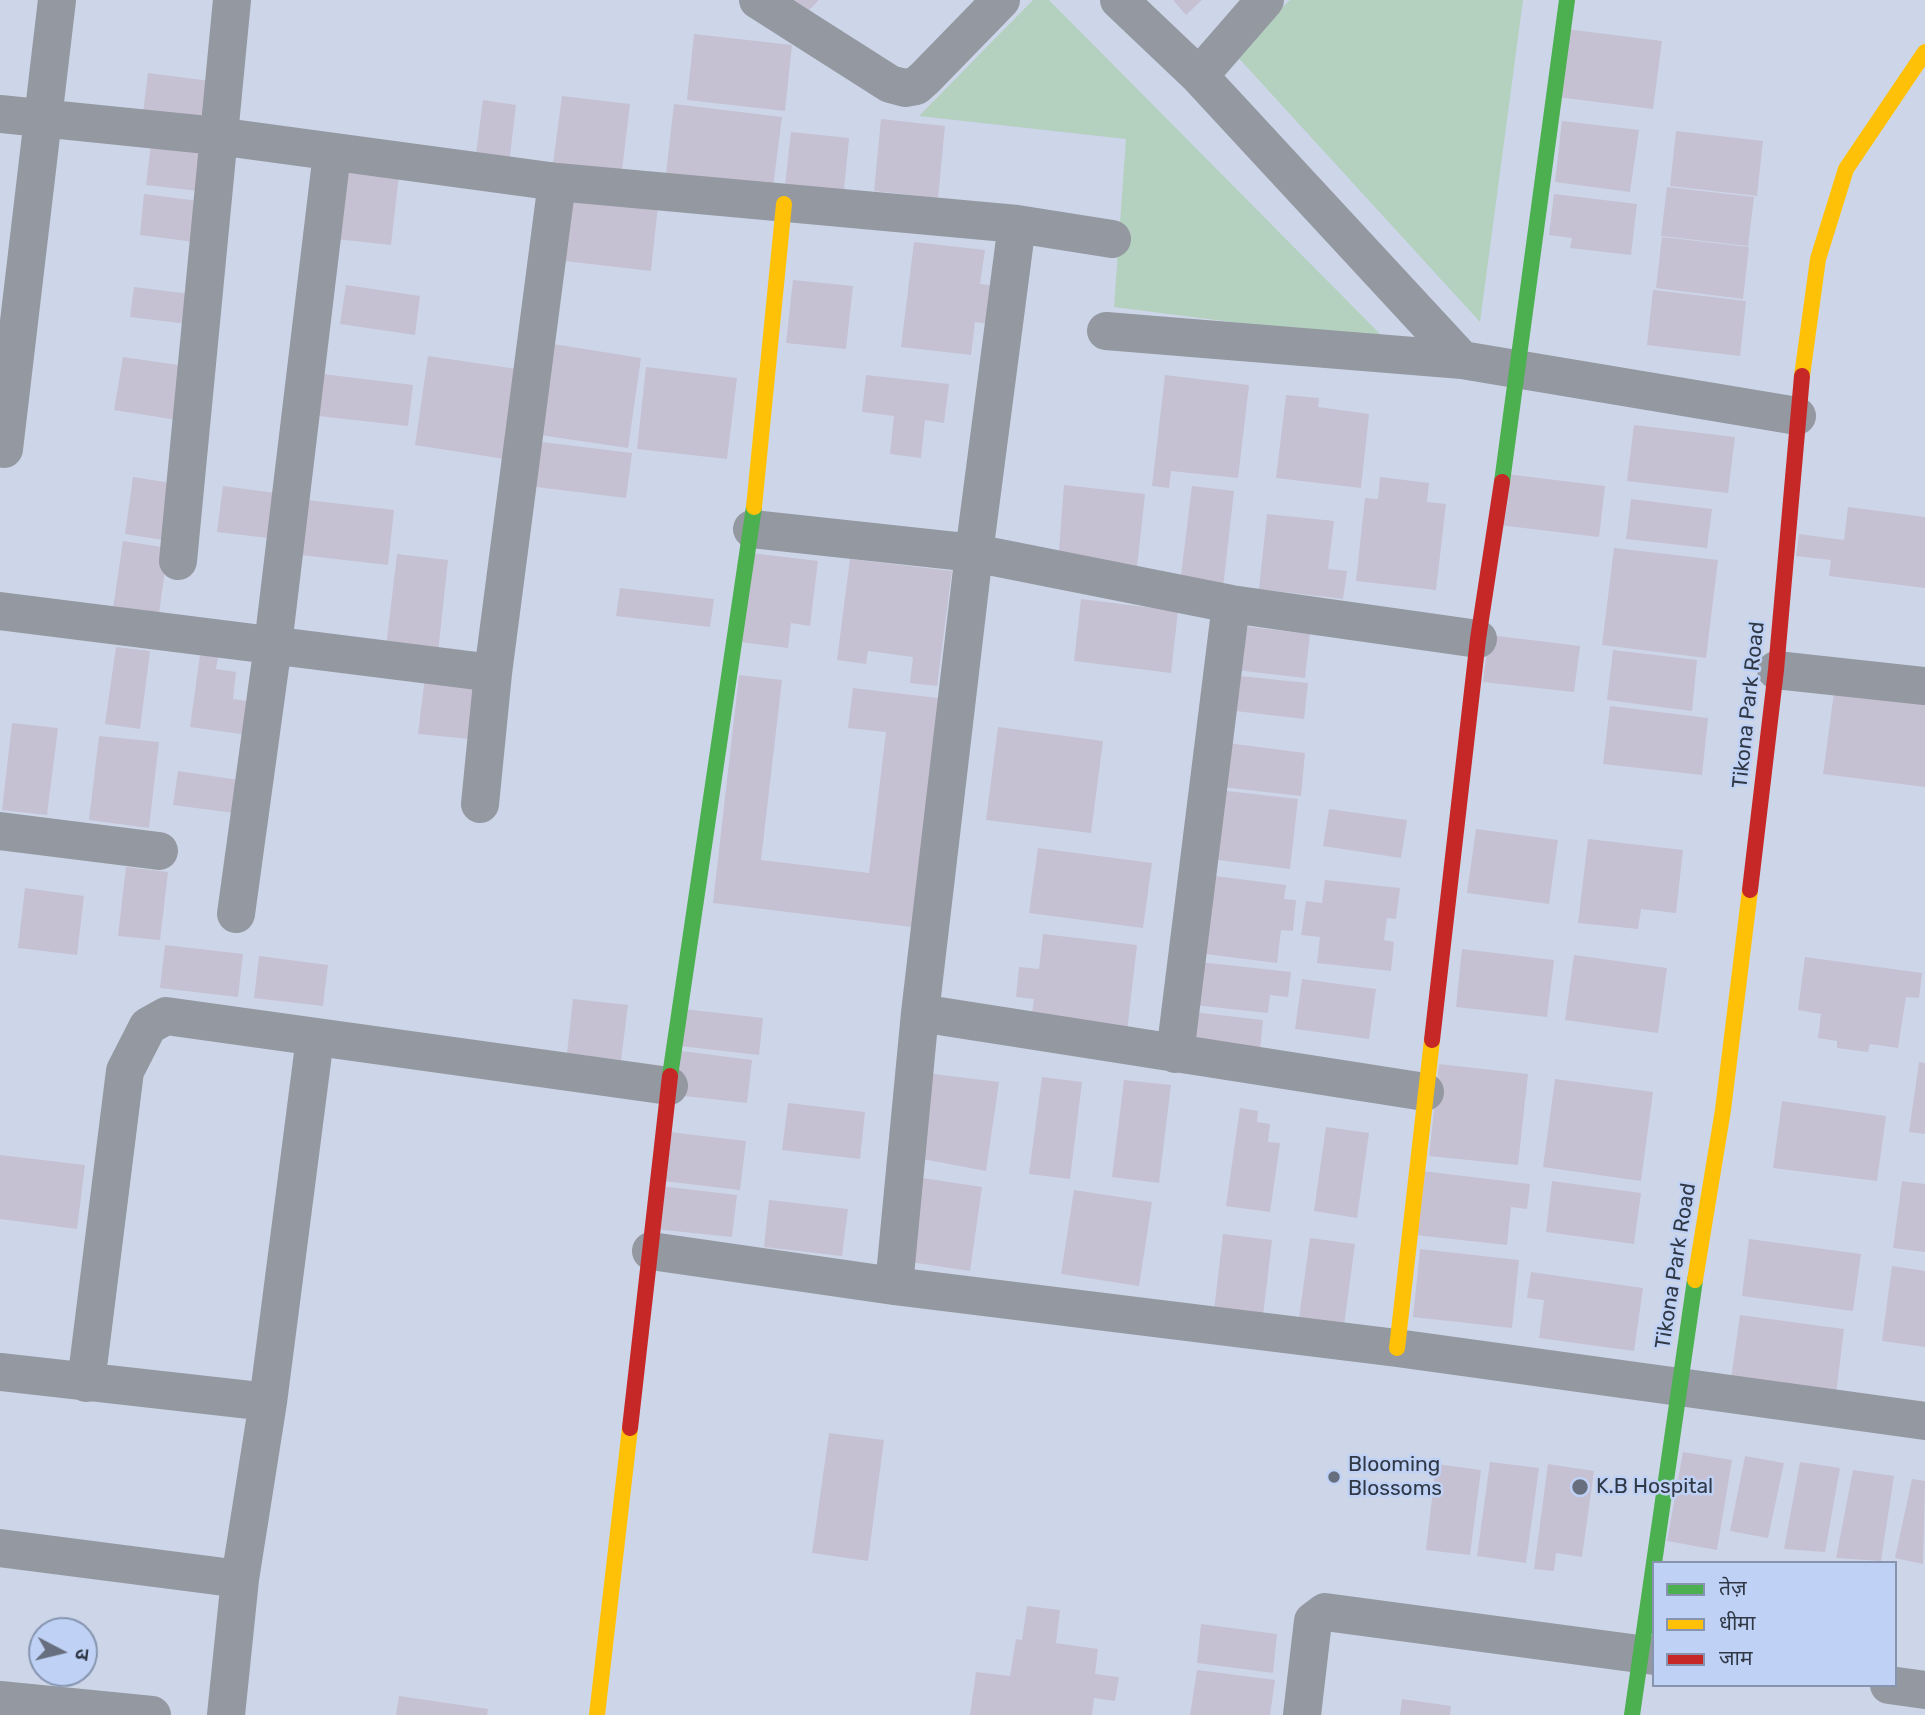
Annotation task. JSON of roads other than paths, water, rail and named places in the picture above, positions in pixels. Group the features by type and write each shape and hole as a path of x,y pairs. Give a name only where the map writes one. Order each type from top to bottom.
{"street":[{"path":"4,449 57,0"},
{"path":"178,561 232,0"},
{"path":"758,0 890,84 905,88 916,86 925,78 1001,0"},
{"path":"1119,0 1199,76 1462,360"},
{"path":"1199,76 1265,0"},
{"path":"1397,1348 1478,639 1519,369 1567,0"},
{"name":"Tikona Park Road","path":"1658,1561 1677,1387 1723,1110 1776,670 1797,416 1818,259 1833,203 1860,144 1925,52"},
{"path":"0,114 217,136 557,182 1017,223 1112,239"},
{"path":"236,914 273,645 332,153"},
{"path":"480,804 493,673 557,182"},
{"path":"597,1715 669,1086 752,529 784,204"},
{"path":"894,1286 920,1013 974,553 1017,223"},
{"path":"1107,331 1462,360 1797,416"},
{"path":"752,529 974,553 1231,604 1478,639"},
{"path":"1175,1054 1231,604"},
{"path":"0,611 493,673"},
{"path":"1776,670 1925,687"},
{"path":"0,831 159,851"},
{"path":"920,1013 1425,1092"},
{"path":"86,1383 125,1071 148,1027 166,1016 669,1086"},
{"path":"226,1715 240,1579 268,1402 316,1038"},
{"path":"651,1251 894,1286 1397,1348 1925,1421"},
{"path":"0,1372 268,1402"},
{"path":"0,1548 240,1579"},
{"name":"Tikona Park Road","path":"1632,1715 1647,1655 1652,1610"},
{"path":"1302,1715 1313,1622 1325,1612 1647,1655"},
{"path":"1897,1686 1925,1690"},
{"path":"0,1700 152,1715"}],"place":[{"name":"Blooming Blossoms","path":"1334,1477"},
{"name":"K.B Hospital","path":"1580,1487"}]}
